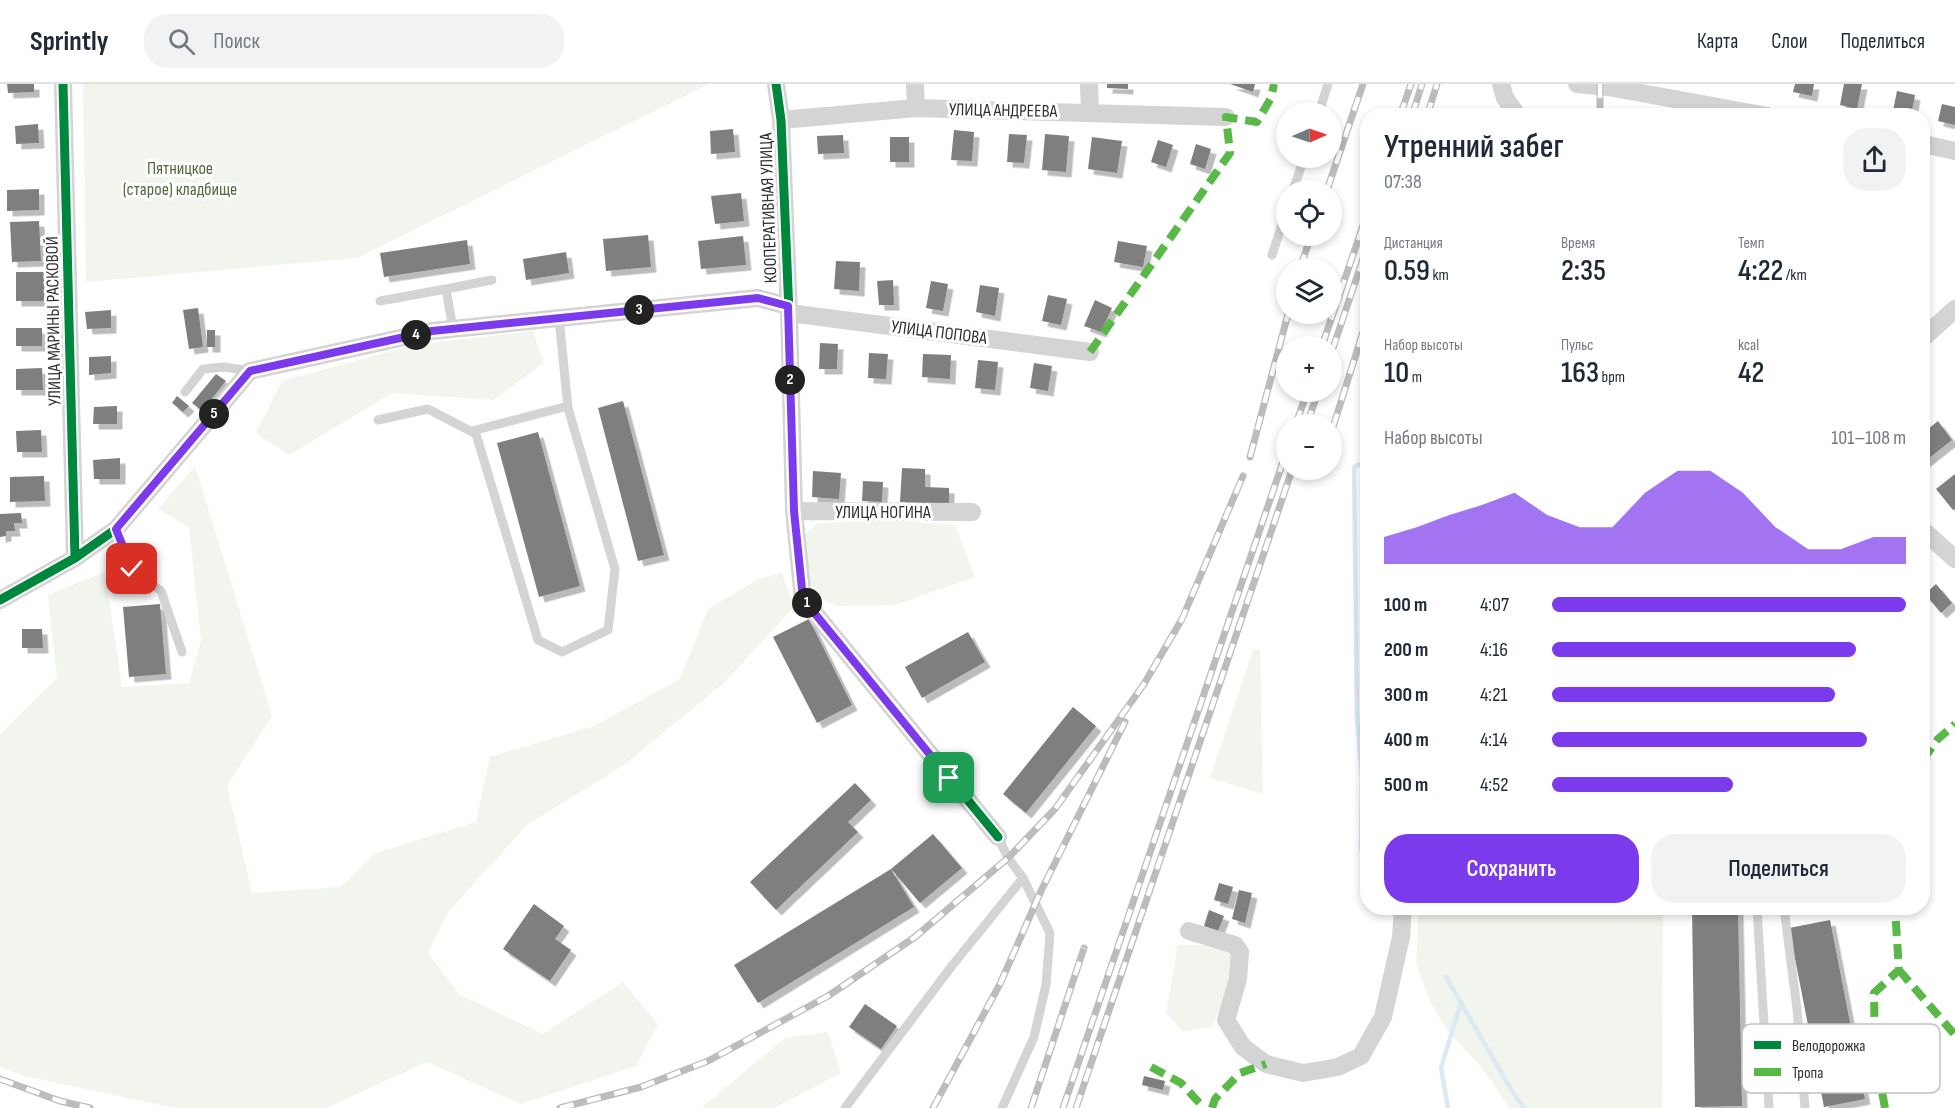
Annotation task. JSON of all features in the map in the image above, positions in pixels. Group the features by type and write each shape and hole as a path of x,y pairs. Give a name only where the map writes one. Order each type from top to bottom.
{"street":[{"name":"УЛИЦА МАРИНЫ РАСКОВОЙ","path":"63,84 75,558"},
{"name":"КООПЕРАТИВНАЯ УЛИЦА","path":"776,84 781,120 789,309 794,511 803,599 998,837"},
{"path":"915,84 916,108"},
{"path":"1089,84 1090,112"},
{"path":"1501,84 1505,98 1512,108"},
{"path":"1577,84 1608,85 1727,108"},
{"name":"УЛИЦА АНДРЕЕВА","path":"781,120 916,108 1226,117"},
{"path":"1930,146 1955,151"},
{"name":"УЛИЦА ПОПОВА","path":"250,371 432,331 758,298 789,309 1090,352"},
{"path":"1930,332 1955,309"},
{"path":"0,600 75,558 116,529 250,371"},
{"name":"УЛИЦА НОГИНА","path":"794,511 972,512"},
{"path":"1930,536 1955,559"},
{"path":"1189,931 1235,945 1240,952 1238,979 1226,1020 1243,1047 1266,1064 1303,1072 1338,1067 1361,1056 1383,1017 1401,937 1403,915"}],"lane":[{"path":"1322,102 1328,84"},
{"path":"1272,255 1276,243"},
{"path":"380,302 492,280"},
{"path":"446,289 453,329"},
{"path":"378,420 428,409 476,434 538,640 562,652 608,630 615,569 568,406 559,318"},
{"path":"185,392 203,369 224,367 250,371"},
{"path":"472,431 568,406"},
{"path":"116,529 132,569 161,591 182,652"},
{"path":"998,837 1008,858 1023,878 1034,905 1050,933 1046,985 1034,1037 1002,1108"},
{"path":"845,1108 951,967 1023,878"},
{"path":"1757,915 1764,1024"},
{"path":"1785,915 1798,1024"},
{"path":"1768,1093 1769,1108"},
{"path":"1804,1093 1805,1108"}],"green space":[{"name":"Пятницкое (старое) кладбище","path":"83,84 709,84 357,258 86,282"},
{"path":"533,331 544,363 493,400 392,393 289,455 256,433 282,381 413,345"},
{"path":"195,466 272,716 227,785 252,893 340,887 376,853 476,822 490,757 594,726 680,679 708,609 759,579 782,573 794,607 726,681 624,765 527,825 448,912 428,953 460,995 543,1034 623,982 658,1024 636,1066 521,1104 427,1062 326,1108 175,1108 24,1076 0,1067 0,734 57,678 48,595 105,572 122,687 189,683 201,640 189,527 158,509"},
{"path":"894,520 955,525 975,577 895,605 837,606 810,593 805,534 818,523"},
{"path":"1253,650 1260,650 1263,794 1210,778"},
{"path":"1419,915 1663,915 1662,1108 1510,1108 1482,1068 1446,1029 1431,1003 1416,963"},
{"path":"1178,945 1215,945 1234,953 1227,992 1212,1027 1183,1032 1166,1013"},
{"path":"828,1032 841,1073 774,1108 701,1108 785,1038"}],"building":[{"path":"7,84 34,84 34,92 8,93"},
{"path":"1107,84 1128,84 1128,89 1107,88"},
{"path":"1230,84 1255,84 1253,92"},
{"path":"1795,84 1814,84 1812,96 1793,92"},
{"path":"1844,84 1862,84 1857,108 1840,105"},
{"path":"1897,91 1915,95 1913,108 1894,108"},
{"path":"1942,104 1955,107 1955,125 1938,121"},
{"path":"38,124 39,143 16,144 15,126"},
{"path":"733,129 735,152 711,154 710,131"},
{"path":"954,130 974,132 972,161 951,160"},
{"path":"1009,134 1027,135 1024,163 1007,162"},
{"path":"1045,134 1069,136 1066,172 1042,170"},
{"path":"843,135 844,153 818,154 817,136"},
{"path":"890,137 909,137 909,162 890,162"},
{"path":"1092,137 1122,141 1117,173 1088,169"},
{"path":"1158,140 1173,145 1166,167 1151,162"},
{"path":"1196,144 1211,149 1205,169 1190,164"},
{"path":"39,189 39,210 7,211 7,190"},
{"path":"741,193 744,221 715,224 711,196"},
{"path":"39,221 41,261 12,262 10,222"},
{"path":"648,235 651,267 606,271 603,239"},
{"path":"743,236 746,265 701,269 698,241"},
{"path":"467,240 470,264 384,277 380,253"},
{"path":"1118,241 1147,246 1143,267 1114,262"},
{"path":"566,252 569,273 526,280 523,259"},
{"path":"836,261 860,262 859,291 834,289"},
{"path":"16,272 44,272 44,301 16,301"},
{"path":"893,280 894,305 879,305 877,281"},
{"path":"931,281 948,284 943,311 926,308"},
{"path":"980,285 999,288 995,316 976,312"},
{"path":"1048,295 1067,299 1061,325 1042,321"},
{"path":"1095,300 1112,308 1101,332 1084,326"},
{"path":"198,308 203,347 189,349 183,310"},
{"path":"111,310 111,328 87,329 85,312"},
{"path":"16,328 42,328 42,346 16,346"},
{"path":"207,330 215,330 215,347 207,347"},
{"path":"820,343 838,344 837,369 819,369"},
{"path":"869,353 888,354 886,379 868,378"},
{"path":"923,354 951,355 950,379 922,377"},
{"path":"111,356 111,373 89,375 89,357"},
{"path":"978,360 998,362 995,390 975,388"},
{"path":"1034,363 1052,366 1048,391 1030,388"},
{"path":"42,368 43,390 16,390 16,369"},
{"path":"216,374 226,381 202,411 192,403"},
{"path":"177,396 189,406 183,412 172,403"},
{"path":"623,401 664,555 638,561 598,408"},
{"path":"117,406 117,424 93,424 94,407"},
{"path":"1938,421 1952,440 1930,457 1930,427"},
{"path":"41,430 42,452 17,452 16,431"},
{"path":"538,432 580,586 539,597 497,443"},
{"path":"120,458 120,479 94,479 93,460"},
{"path":"902,468 925,469 925,487 949,488 949,504 900,502"},
{"path":"813,471 841,473 839,499 812,497"},
{"path":"1955,474 1955,509 1953,510 1936,489"},
{"path":"44,476 45,501 10,502 10,477"},
{"path":"863,481 883,482 882,502 862,501"},
{"path":"21,513 22,523 14,523 15,531 6,531 6,536 0,537 0,514"},
{"path":"1936,584 1952,603 1941,613 1930,600 1930,589"},
{"path":"160,604 166,674 129,677 123,607"},
{"path":"809,619 852,705 817,723 773,637"},
{"path":"22,629 42,629 43,648 22,648"},
{"path":"968,632 985,662 922,698 905,667"},
{"path":"1073,707 1096,726 1026,813 1003,794"},
{"path":"855,783 871,800 848,822 858,832 776,910 750,882"},
{"path":"933,834 962,868 920,903 891,869"},
{"path":"891,869 914,907 758,1003 734,965"},
{"path":"1219,883 1233,887 1228,904 1214,900"},
{"path":"1239,890 1252,893 1245,923 1232,919"},
{"path":"534,904 564,926 555,939 571,950 550,981 503,949"},
{"path":"1209,910 1224,916 1218,931 1204,926"},
{"path":"1692,915 1738,915 1742,1106 1695,1107"},
{"path":"1830,920 1850,1024 1808,1024 1789,928"},
{"path":"865,1004 897,1026 881,1049 849,1027"},
{"path":"1144,1076 1165,1081 1163,1090 1142,1085"},
{"path":"1821,1093 1864,1093 1865,1099 1824,1107"}],"waterway":[{"path":"1360,464 1354,467 1357,717 1360,753"},
{"path":"1446,977 1524,1108"},
{"path":"1448,1108 1441,1068 1461,1002"}],"railway":[{"path":"1330,180 1363,84"},
{"path":"1403,108 1411,84"},
{"path":"1414,108 1422,84"},
{"path":"1430,108 1437,84"},
{"path":"1600,84 1600,108"},
{"path":"1325,336 1360,234"},
{"path":"1303,258 1308,246"},
{"path":"1337,336 1360,268"},
{"path":"1250,457 1285,324"},
{"path":"1337,414 1360,341"},
{"path":"1299,414 1304,402"},
{"path":"1310,414 1315,402"},
{"path":"560,1108 641,1087 708,1061 828,996 915,937 1008,858 1055,809 1144,684 1182,619 1243,476"},
{"path":"1063,1108 1277,480"},
{"path":"1076,1108 1289,480"},
{"path":"933,1108 1000,984 1041,891 1125,722"},
{"path":"1031,1108 1084,948"},
{"path":"0,1079 60,1101 90,1108"}],"marked path":[{"path":"1090,352 1230,153 1226,117 1257,122 1271,98 1274,84"},
{"path":"1930,750 1938,739 1955,724"},
{"path":"1875,1024 1874,993 1899,970 1895,915"},
{"path":"1899,970 1955,1035"},
{"path":"1212,1108 1215,1099 1240,1073 1266,1064"},
{"path":"1151,1067 1181,1083 1204,1108"},
{"path":"1882,1093 1885,1108"}],"cycle path":[{"path":"63,84 75,558"},
{"path":"776,84 781,120 794,511 803,599 998,837"},
{"path":"0,600 75,558 116,529 250,371 432,331 758,298 788,306"}],"route":[{"path":"132,569 116,529 250,371 432,331 758,298 788,306 794,511 803,599 949,778"}]}
